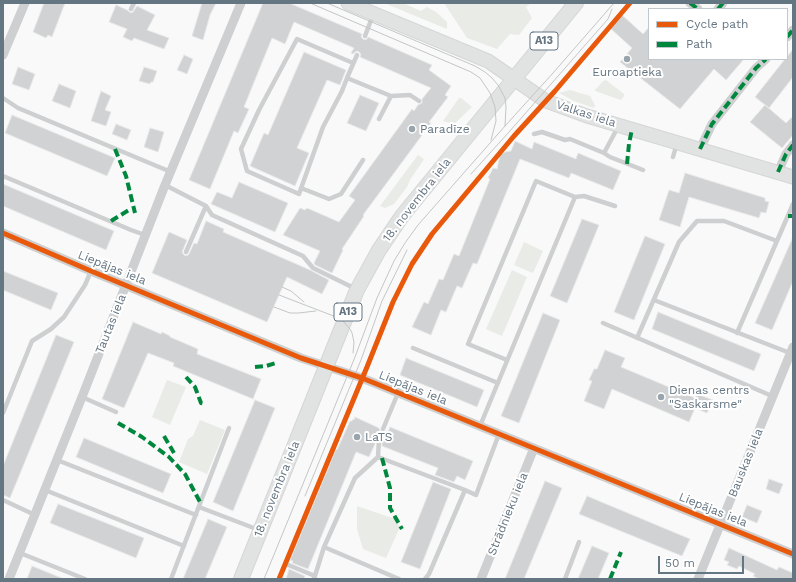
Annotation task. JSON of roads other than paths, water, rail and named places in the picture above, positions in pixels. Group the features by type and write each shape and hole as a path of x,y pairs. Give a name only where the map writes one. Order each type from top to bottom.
{"main road":[{"name":"18. novembra iela","path":"241,579 357,290 379,250 402,216 576,3"}],"street":[{"path":"3,55 25,3"},
{"name":"Tautas iela","path":"9,579 127,285 170,172 241,3"},
{"name":"Valkas iela","path":"348,3 488,62 546,101 587,116 793,177"},
{"path":"700,149 712,124 756,68 765,60"},
{"path":"778,172 786,154 793,145"},
{"name":"Liepājas iela","path":"3,233 302,358 398,392 793,554"},
{"name":"Bauskas iela","path":"698,579 792,350"},
{"name":"Strādnieku iela","path":"481,579 534,448"}],"lane":[{"path":"131,9 134,3"},
{"path":"365,36 374,14"},
{"path":"353,63 297,39 259,110 241,149 247,171 299,194 324,127 342,91 353,63 356,55"},
{"path":"347,78 391,96 410,95 419,101"},
{"path":"379,119 391,96"},
{"path":"3,98 18,108 170,172"},
{"path":"604,153 619,125"},
{"path":"534,134 542,132 565,140 570,139 643,170"},
{"path":"673,157 678,142"},
{"path":"301,188 329,199 340,194 363,160"},
{"path":"3,176 146,235"},
{"path":"507,360 468,344 536,181 575,197 584,196 615,206"},
{"path":"165,185 206,206 212,215 303,256 313,268 357,290"},
{"path":"480,426 575,197"},
{"path":"737,333 793,204"},
{"path":"186,252 206,206"},
{"path":"637,338 679,242 697,221 724,221 777,241"},
{"path":"3,413 32,341 51,329 64,317 85,285 91,271"},
{"path":"654,300 737,333 792,350"},
{"path":"603,323 772,396"},
{"path":"413,348 498,383"},
{"path":"383,429 398,392"},
{"path":"82,397 116,412"},
{"path":"171,579 229,428"},
{"path":"378,457 476,495 499,434"},
{"path":"286,564 314,578 324,547 355,478 378,457 379,439"},
{"path":"57,460 196,514"},
{"path":"45,490 184,546"},
{"path":"425,579 429,574 465,490"},
{"path":"3,500 35,515"},
{"path":"199,507 260,530"},
{"path":"564,579 579,542"},
{"path":"324,547 399,579"},
{"path":"20,553 86,579"}],"tram line":[{"path":"310,3 471,72 480,78 490,93 495,107 496,121 491,140"},
{"path":"327,3 475,66 485,72 498,85 505,98 505,126"},
{"path":"264,579 355,357 377,298 394,261 418,225 614,3"},
{"path":"471,174 608,19 612,9"},
{"path":"305,496 361,360 382,301 407,250"},
{"path":"282,287 291,291 304,302"},
{"path":"279,295 339,318 352,333 354,342 353,353"},
{"path":"274,307 290,313 316,311"}],"place":[{"name":"Euroaptieka","path":"627,59"},
{"name":"Paradīze","path":"412,129"},
{"name":"Dienas centrs \"Saskarsme\"","path":"661,397"},
{"name":"LaTS","path":"357,437"}]}
